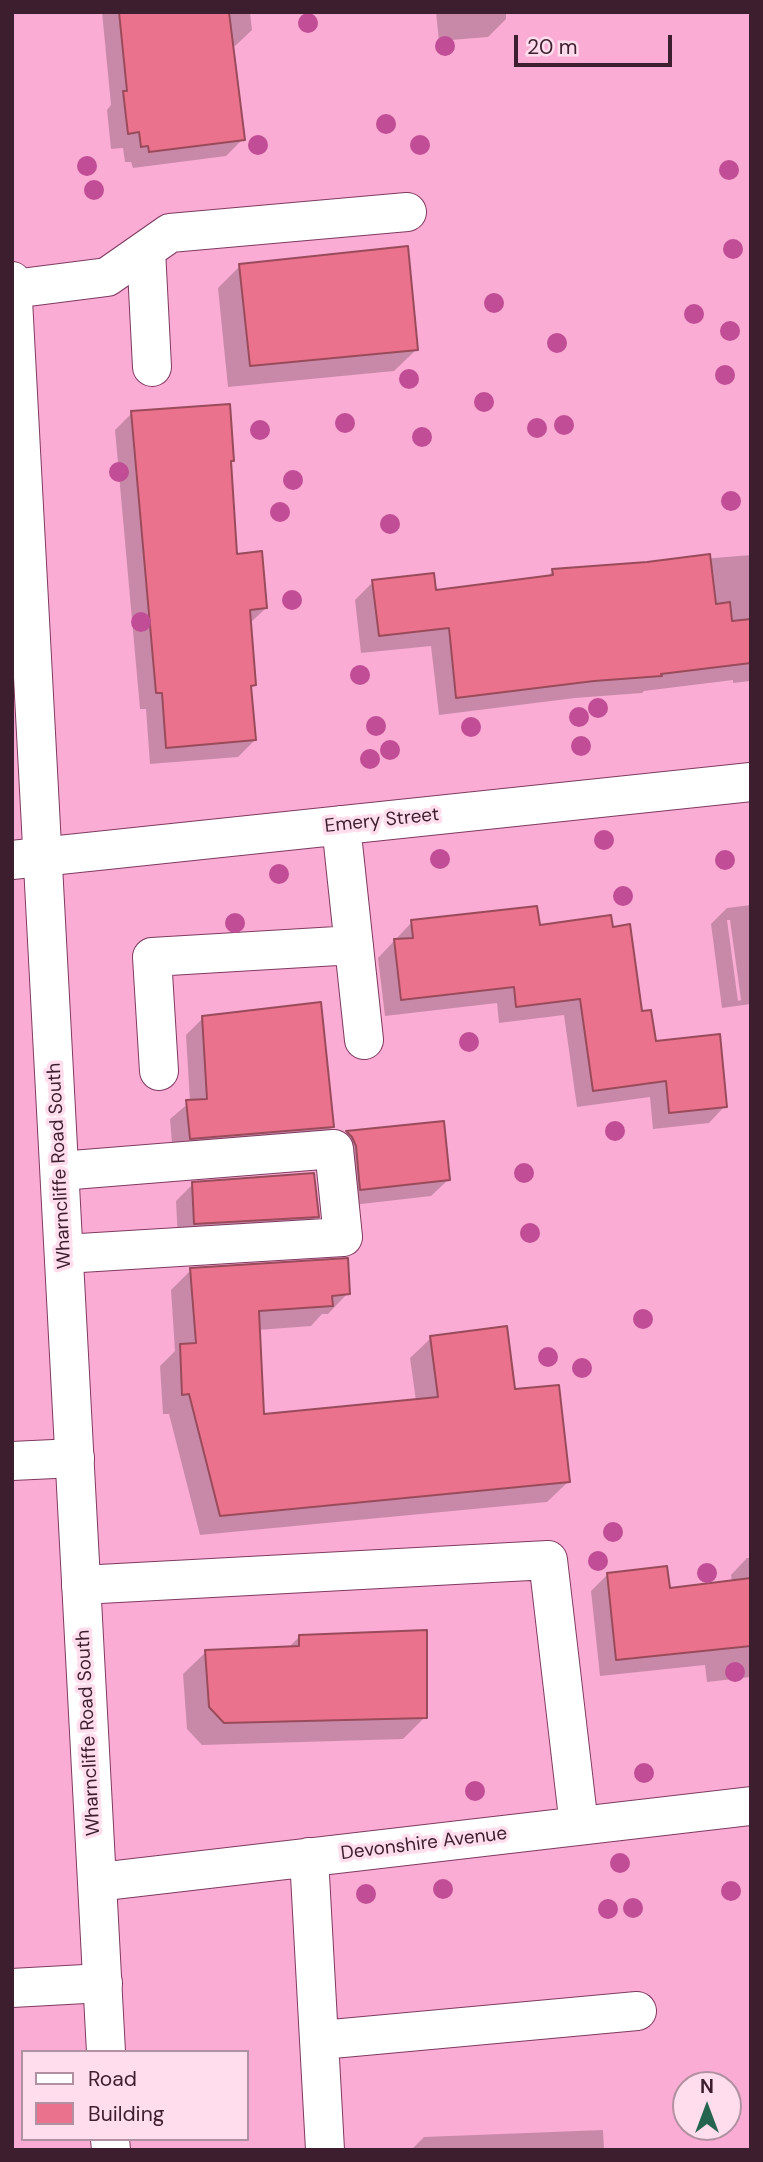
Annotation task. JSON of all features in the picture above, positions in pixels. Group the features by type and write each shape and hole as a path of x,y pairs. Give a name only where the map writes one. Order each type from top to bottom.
{"main road":[{"path":"13,289 107,277 170,233 407,212"},
{"path":"146,250 152,367"},
{"name":"Wharncliffe Road South","path":"12,281 27,859 60,1171 106,2050"},
{"name":"Emery Street","path":"27,859 751,782"},
{"path":"341,825 364,1040"},
{"path":"159,1071 152,957 354,945"},
{"path":"60,1171 334,1149 343,1237 64,1254"},
{"path":"12,1461 75,1458"},
{"path":"81,1585 548,1560 579,1826"},
{"name":"Devonshire Avenue","path":"98,1882 751,1806"},
{"path":"309,1857 326,2150"},
{"path":"12,1988 103,1983"},
{"path":"321,2040 636,2011"}],"building":[{"path":"119,12 229,12 245,140 149,152 148,146 141,147 139,132 128,134 123,91 127,91"},
{"path":"408,246 418,350 250,366 239,264"},
{"path":"230,404 237,554 262,551 267,608 250,610 256,685 251,686 256,740 166,748 162,693 156,693 131,411"},
{"path":"710,554 716,604 730,602 732,621 751,619 751,663 661,674 662,676 594,681 456,698 449,628 379,636 372,580 434,573 436,590 553,575 552,569"},
{"path":"537,906 540,925 611,915 613,927 630,924 642,1011 651,1010 656,1041 720,1034 727,1107 669,1113 666,1081 593,1091 580,999 516,1007 514,987 401,1000 394,939 413,938 411,920"},
{"path":"321,1002 334,1127 190,1139 186,1100 207,1099 202,1016"},
{"path":"444,1121 450,1180 360,1190 356,1146 346,1131"},
{"path":"314,1173 319,1217 194,1224 192,1182"},
{"path":"348,1258 350,1294 332,1296 333,1306 259,1311 264,1414 438,1397 430,1336 507,1326 515,1389 559,1385 570,1482 220,1516 189,1394 182,1395 180,1344 196,1343 190,1268"},
{"path":"667,1566 670,1588 751,1578 751,1646 616,1660 607,1573"},
{"path":"427,1630 427,1718 224,1723 209,1707 205,1650 299,1646 299,1635"}]}
